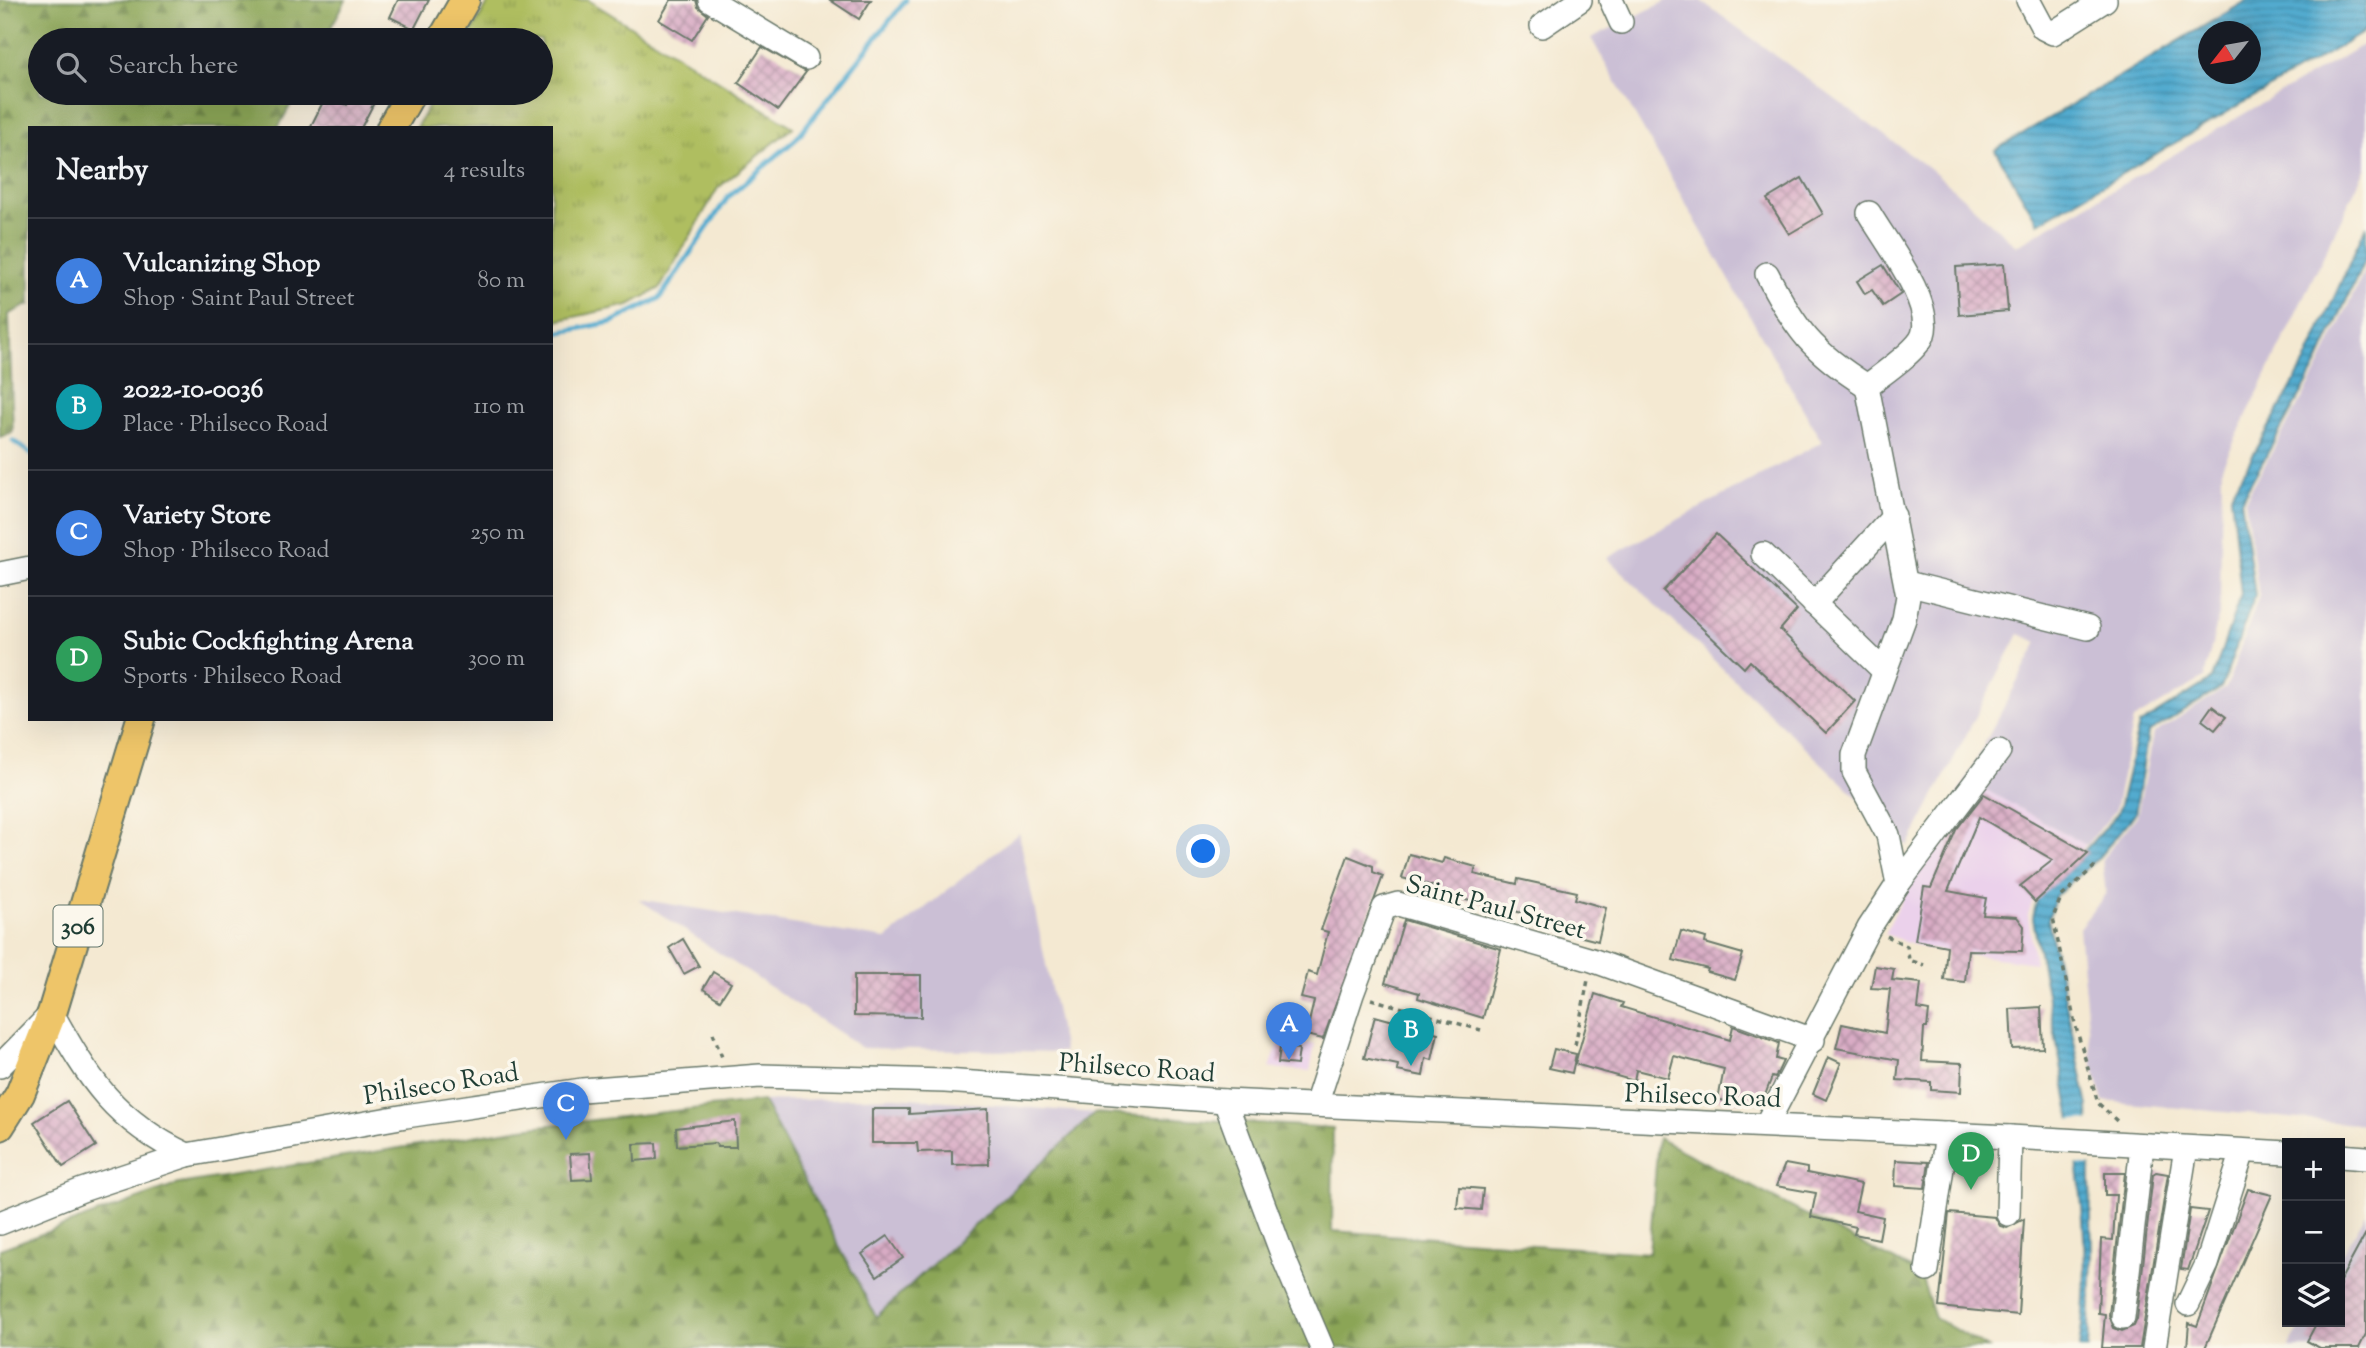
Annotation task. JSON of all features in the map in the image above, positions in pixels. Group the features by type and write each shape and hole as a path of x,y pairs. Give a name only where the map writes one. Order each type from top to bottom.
{"main road":[{"path":"449,28 465,0"},
{"path":"392,126 404,105"},
{"name":"306","path":"0,1126 20,1094 52,1013 140,721"}],"street":[{"path":"710,0 806,58"},
{"path":"1542,26 1580,0"},
{"path":"1611,0 1621,22"},
{"path":"2028,0 2043,28 2053,33 2105,0"},
{"path":"1867,386 1915,345 1923,335 1924,321 1923,303 1869,213"},
{"path":"1767,274 1790,320 1805,338 1833,365 1867,386 1909,596 1904,619 1854,755 1854,772 1883,823 1898,884"},
{"path":"1814,604 1894,516"},
{"path":"1763,554 1884,671"},
{"path":"0,574 28,568"},
{"path":"1907,583 2088,628"},
{"path":"1766,1125 1813,1040 1869,928 1898,884 1999,751"},
{"name":"Saint Paul Street","path":"1316,1105 1352,994 1384,908 1398,904 1592,960"},
{"path":"1592,960 1813,1040"},
{"path":"0,1066 52,1013 78,1059 108,1102 154,1139 187,1154"},
{"name":"Philseco Road","path":"0,1223 187,1154 405,1116 582,1090 760,1076 945,1081 1225,1101 1766,1125 2282,1153"},
{"path":"1225,1101 1284,1259 1322,1348"},
{"path":"1927,1270 1947,1134"},
{"path":"2008,1214 2010,1137"},
{"path":"2123,1317 2142,1145"},
{"path":"2154,1348 2186,1148"},
{"path":"2188,1304 2207,1264 2243,1151"},
{"path":"2345,1156 2366,1158"}],"path":[{"path":"2095,866 2061,897 2057,907 2053,918 2060,961 2098,1102 2142,1145"},
{"path":"1869,928 1907,946 1909,960 1924,965"},
{"path":"1575,1045 1592,960"},
{"path":"1352,994 1481,1030"},
{"path":"713,1033 729,1079"}],"shaded area":[{"path":"1668,0 1700,0 1937,174 2016,246 2366,43 2366,167 2222,467 2220,610 2204,678 2133,720 2115,811 2086,845 1966,779 2038,642 2019,634 1908,846 1607,558 1822,442 1591,38"},
{"path":"2366,267 2366,1125 2103,1101 2091,1057 2079,928 2106,894 2102,859 2137,816 2153,734 2226,688 2259,596 2245,500 2318,370"},
{"path":"1966,779 2086,845 2036,892 2028,915 2035,963 1927,949 1884,934"},
{"path":"1019,833 1064,1052 862,1048 638,899 886,939"},
{"path":"1280,1039 1315,1044 1310,1071 1270,1068"},
{"path":"895,1097 1095,1113 876,1317 763,1101"},
{"path":"2366,1214 2366,1348 2288,1348 2301,1327 2345,1327 2345,1250"}],"green space":[{"path":"0,0 346,0 331,28 28,28 28,105 290,105 279,126 28,126 28,305 9,314 13,432 0,437"},
{"path":"490,0 588,0 793,127 718,188 660,288 629,305 553,322 553,126 417,126 429,105 553,105 553,28 474,28"},
{"path":"763,1101 876,1317 1095,1113 1333,1128 1332,1231 1649,1253 1658,1138 1920,1274 1935,1318 1988,1348 0,1348 0,1249 179,1184 522,1128"}],"water":[{"path":"2248,0 2366,0 2366,31 2038,223 1995,150 2198,30 2198,84 2261,84 2261,21 2213,21"},
{"path":"2366,226 2366,257 2315,369 2241,500 2255,595 2221,688 2148,733 2135,814 2098,858 2056,895 2048,919 2088,1106 2092,1256 2088,1348 2079,1348 2084,1295 2080,1187 2073,1132 2033,918 2039,889 2085,850 2118,813 2139,725 2212,679 2241,594 2231,495 2305,363"}],"pier":[{"path":"2066,1119 2092,1121 2094,1166 2073,1164"}],"building":[{"path":"398,0 429,0 415,28 390,17"},
{"path":"671,0 696,0 698,7 708,15 692,40 659,20"},
{"path":"830,0 871,0 859,19"},
{"path":"762,47 806,72 778,110 738,83"},
{"path":"322,105 373,105 362,126 311,126"},
{"path":"1802,178 1823,214 1789,234 1767,199"},
{"path":"2004,264 2008,311 1959,315 1956,267"},
{"path":"1883,265 1901,294 1883,306 1872,290 1865,294 1857,281"},
{"path":"1716,534 1797,610 1780,630 1855,701 1826,733 1750,661 1744,668 1663,591"},
{"path":"2212,706 2226,717 2215,730 2202,720"},
{"path":"1984,794 2088,853 2035,902 2020,886 2053,860 1979,817 1948,891 1986,898 1983,915 2017,917 2024,926 2022,951 1968,950 1965,982 1944,980 1947,946 1915,940 1924,887 1931,888 1956,830"},
{"path":"1409,854 1442,863 1444,858 1476,867 1474,874 1517,884 1518,879 1577,892 1575,899 1606,908 1598,941 1539,926 1540,918 1434,893 1436,887 1402,878"},
{"path":"1348,856 1373,866 1373,872 1383,876 1323,1039 1306,1035 1314,1001 1301,998 1308,972 1317,975 1328,932 1321,930"},
{"path":"1404,920 1501,949 1483,1018 1418,998 1419,993 1385,983"},
{"path":"1681,931 1706,938 1705,943 1743,954 1735,980 1707,972 1708,969 1673,960"},
{"path":"683,939 699,966 684,974 669,948"},
{"path":"1875,966 1894,969 1892,980 1921,983 1918,1009 1929,1011 1927,1028 1924,1028 1922,1061 1962,1063 1961,1092 1931,1090 1931,1082 1897,1080 1899,1060 1836,1048 1842,1024 1885,1033 1890,989 1871,988"},
{"path":"713,972 731,983 720,1000 703,989"},
{"path":"854,975 921,975 921,1017 854,1016"},
{"path":"1595,994 1623,1003 1621,1007 1730,1040 1733,1026 1779,1043 1776,1059 1783,1061 1775,1078 1772,1077 1762,1103 1718,1100 1724,1069 1674,1056 1668,1078 1636,1070 1634,1081 1575,1064"},
{"path":"2041,1007 2043,1048 2012,1049 2010,1009"},
{"path":"1375,1016 1438,1033 1432,1060 1426,1058 1423,1076 1397,1071 1398,1065 1364,1058"},
{"path":"1280,1046 1299,1049 1297,1065 1278,1063"},
{"path":"1554,1049 1576,1054 1572,1073 1549,1068"},
{"path":"1828,1057 1841,1063 1826,1100 1813,1094"},
{"path":"67,1101 96,1146 63,1167 34,1122"},
{"path":"872,1109 909,1109 909,1114 988,1109 989,1164 952,1165 952,1151 918,1152 917,1143 872,1143"},
{"path":"735,1121 736,1147 717,1147 716,1143 677,1146 676,1128"},
{"path":"656,1143 657,1159 635,1161 634,1144"},
{"path":"590,1153 592,1179 572,1180 570,1154"},
{"path":"1896,1160 1929,1162 1925,1188 1895,1186"},
{"path":"1785,1164 1807,1168 1807,1173 1861,1184 1855,1211 1883,1217 1879,1239 1854,1234 1856,1227 1811,1217 1816,1193 1776,1186"},
{"path":"2105,1173 2125,1173 2109,1315 2114,1328 2122,1331 2134,1326 2137,1319 2153,1174 2168,1174 2140,1348 2102,1348 2105,1314 2098,1313 2101,1239 2113,1240 2116,1195 2105,1195"},
{"path":"1459,1187 1483,1189 1481,1210 1457,1208"},
{"path":"2248,1189 2272,1195 2205,1348 2187,1348 2189,1323 2197,1326"},
{"path":"2190,1209 2208,1211 2188,1270 2181,1269"},
{"path":"1949,1213 1995,1217 2000,1226 2007,1228 2024,1219 2018,1315 1939,1307"},
{"path":"2366,1233 2366,1334 2359,1348 2320,1348 2307,1341 2314,1327 2345,1327 2345,1272"},
{"path":"888,1236 903,1258 877,1276 862,1254"}],"waterway":[{"path":"553,334 612,322 660,298 728,197 796,139 906,0"},
{"path":"13,441 28,452"}],"place":[{"name":"Vulcanizing Shop","path":"1289,1060"},
{"name":"2022-10-0036","path":"1411,1066"},
{"name":"Variety Store","path":"566,1140"},
{"name":"Subic Cockfighting Arena","path":"1971,1190"}]}
